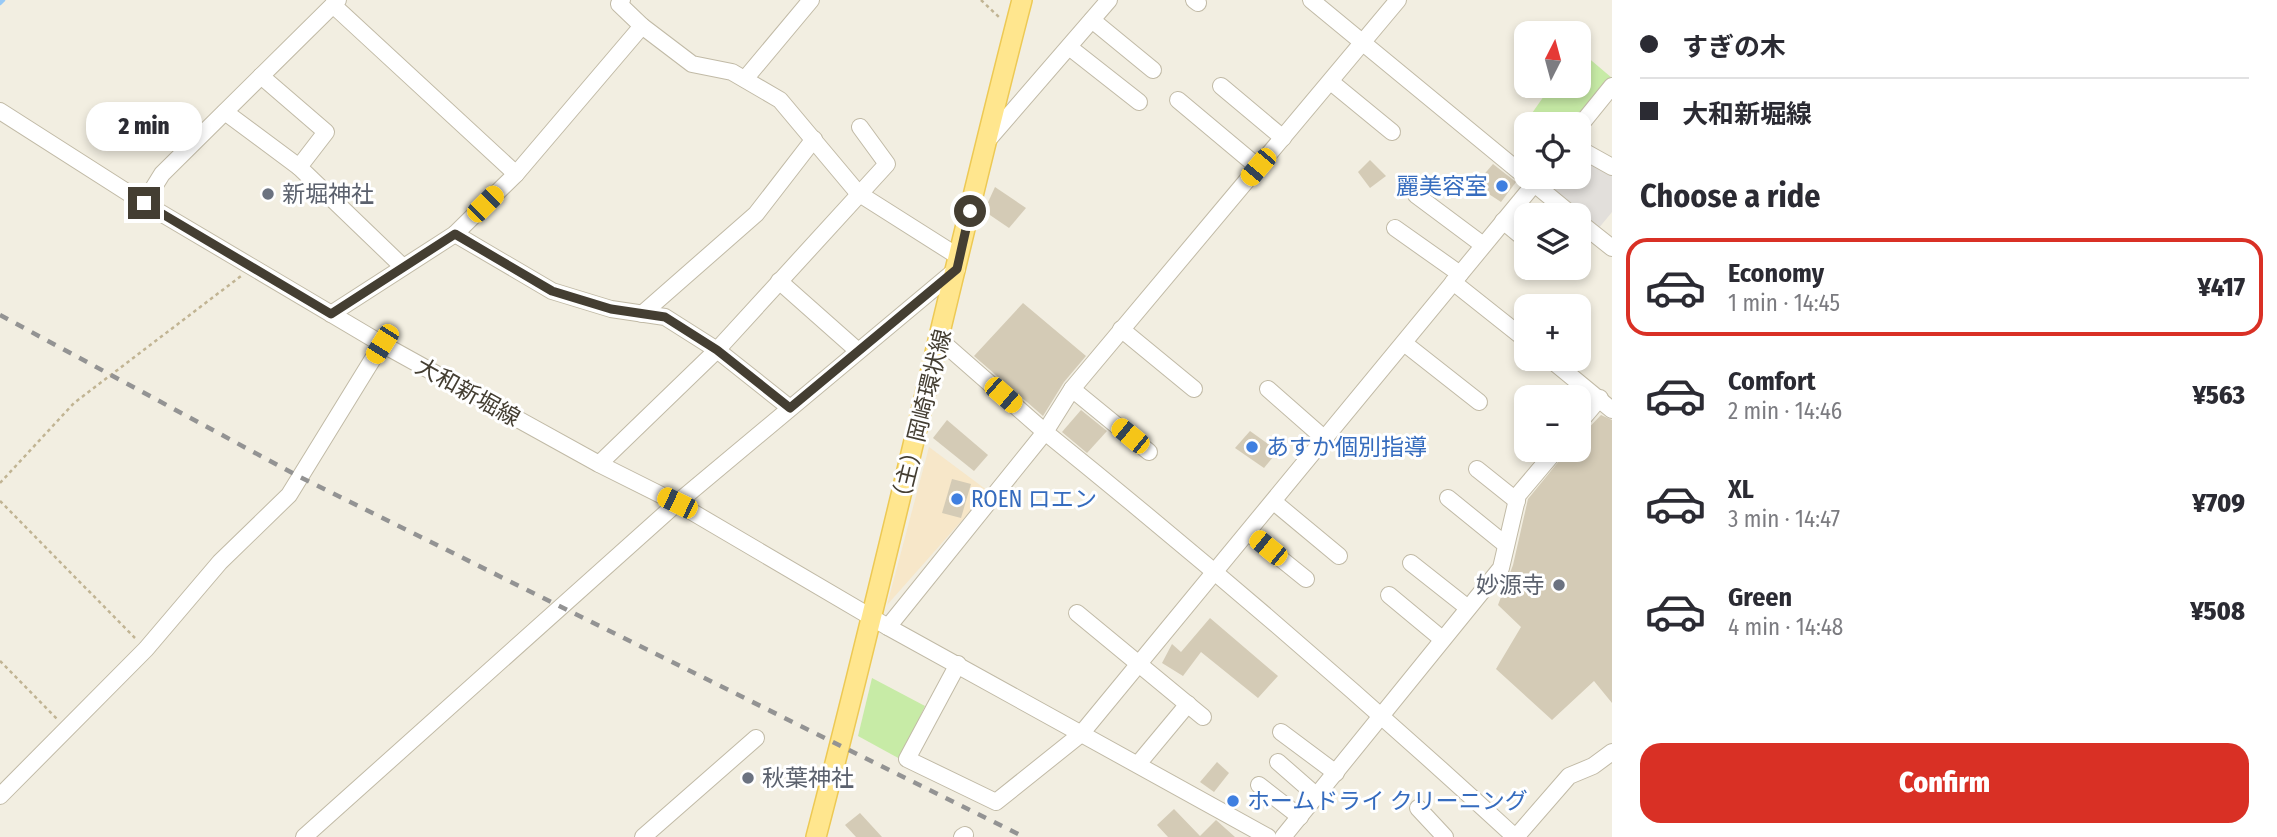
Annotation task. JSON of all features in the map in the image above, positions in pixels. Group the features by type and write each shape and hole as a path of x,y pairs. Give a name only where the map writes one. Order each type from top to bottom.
{"main road":[{"name":"（主）岡崎環状線","path":"816,837 880,621 985,143 1022,0"}],"street":[{"path":"304,837 677,503 958,263 859,193 780,100 732,72 692,64 642,26 619,4 622,0"},
{"path":"745,79 811,0"},
{"path":"985,143 1109,0"},
{"path":"1311,0 1514,162"},
{"path":"880,621 1045,432 1072,389 1121,329 1398,0"},
{"path":"144,203 162,174 336,2 516,174"},
{"path":"1091,20 1153,70"},
{"path":"331,314 455,234 516,174 642,26"},
{"path":"1069,47 1139,102"},
{"path":"261,76 326,132 299,167"},
{"path":"1331,82 1392,132"},
{"path":"1221,86 1283,138"},
{"path":"1591,114 1610,93"},
{"path":"1178,100 1258,167"},
{"name":"大和新堀線","path":"0,111 144,203 382,344 599,464 677,503 880,621 1138,764 1248,833 1268,837"},
{"path":"225,113 299,167 403,267"},
{"path":"599,464 717,350 887,164 860,127"},
{"path":"642,314 756,214 814,139"},
{"path":"1591,155 1612,167"},
{"path":"958,664 907,759 996,802 1081,734 1326,440 1530,189"},
{"path":"1546,189 1560,203"},
{"path":"1416,195 1483,245"},
{"path":"1503,221 1514,230"},
{"path":"1395,228 1514,329"},
{"path":"1591,231 1612,248"},
{"path":"455,234 552,291 581,302 665,317 717,350 790,408"},
{"path":"779,281 858,351"},
{"path":"1121,329 1194,389"},
{"path":"940,340 1045,432 1217,571 1383,715 1516,837 1569,776 1593,766 1612,752"},
{"path":"1404,343 1479,402"},
{"path":"0,796 146,649 220,562 289,495 382,344"},
{"path":"1565,371 1606,404 1591,415"},
{"path":"1072,389 1149,452"},
{"path":"1268,389 1326,440"},
{"path":"1283,837 1501,568 1518,495 1546,462"},
{"path":"1477,469 1517,501"},
{"path":"1448,498 1506,545"},
{"path":"1274,502 1339,556"},
{"path":"1249,533 1306,579"},
{"path":"1411,563 1468,608"},
{"path":"1389,595 1442,639"},
{"path":"1077,613 1203,717"},
{"path":"1138,764 1188,704"},
{"path":"1281,732 1336,774"},
{"path":"643,837 756,738"},
{"path":"1278,762 1318,797"},
{"path":"1259,785 1300,817"},
{"path":"1418,808 1445,837"}],"path":[{"path":"981,0 1014,30"},
{"path":"0,483 74,403 253,267"},
{"path":"0,501 146,649"},
{"path":"0,661 66,729"}],"shaded area":[{"path":"1591,162 1612,175 1612,212 1598,229 1591,223 1591,203 1566,203 1549,189 1591,189"},
{"path":"929,447 988,491 887,605"}],"green space":[{"path":"1591,60 1612,78 1584,112 1533,112 1543,98 1591,98"},
{"path":"872,678 925,706 900,759 858,736"}],"building":[{"path":"1370,160 1386,176 1370,188 1358,172"},
{"path":"1493,164 1514,180 1514,185 1501,202 1475,185"},
{"path":"995,187 1026,208 1009,228 984,211"},
{"path":"1023,303 1086,356 1064,382 1043,416 974,356"},
{"path":"1081,410 1107,431 1087,453 1062,432"},
{"name":"妙源寺","path":"1601,415 1612,420 1612,703 1594,681 1552,720 1496,669 1521,627 1498,605 1513,565 1528,499 1558,462 1591,462 1591,425"},
{"path":"947,420 988,455 974,471 933,438"},
{"path":"1250,431 1278,451 1264,468 1235,448"},
{"name":"ROEN ロエン","path":"952,479 971,484 961,518 942,513"},
{"path":"1210,618 1278,676 1258,698 1201,652 1183,676 1162,663 1172,644 1181,652"},
{"path":"1217,762 1229,773 1214,792 1200,782"},
{"path":"1174,809 1200,836 1216,820 1235,837 1168,837 1157,825"},
{"path":"860,813 882,837 856,837 845,825"}],"waterway":[{"path":"0,3 3,0"}],"railway":[{"path":"0,315 296,475 1024,837"}],"place":[{"name":"麗美容室","path":"1502,186"},
{"name":"新堀神社","path":"268,194"},
{"name":"あすか個別指導","path":"1252,447"},
{"name":"ROEN ロエン","path":"957,499"},
{"name":"妙源寺","path":"1559,585"},
{"name":"秋葉神社","path":"748,778"},
{"name":"ホームドライ クリーニング","path":"1233,801"}],"route":[{"path":"144,203 331,314 455,234 515,272 552,291 611,309 665,317 717,350 790,408 957,269 970,211"}]}
